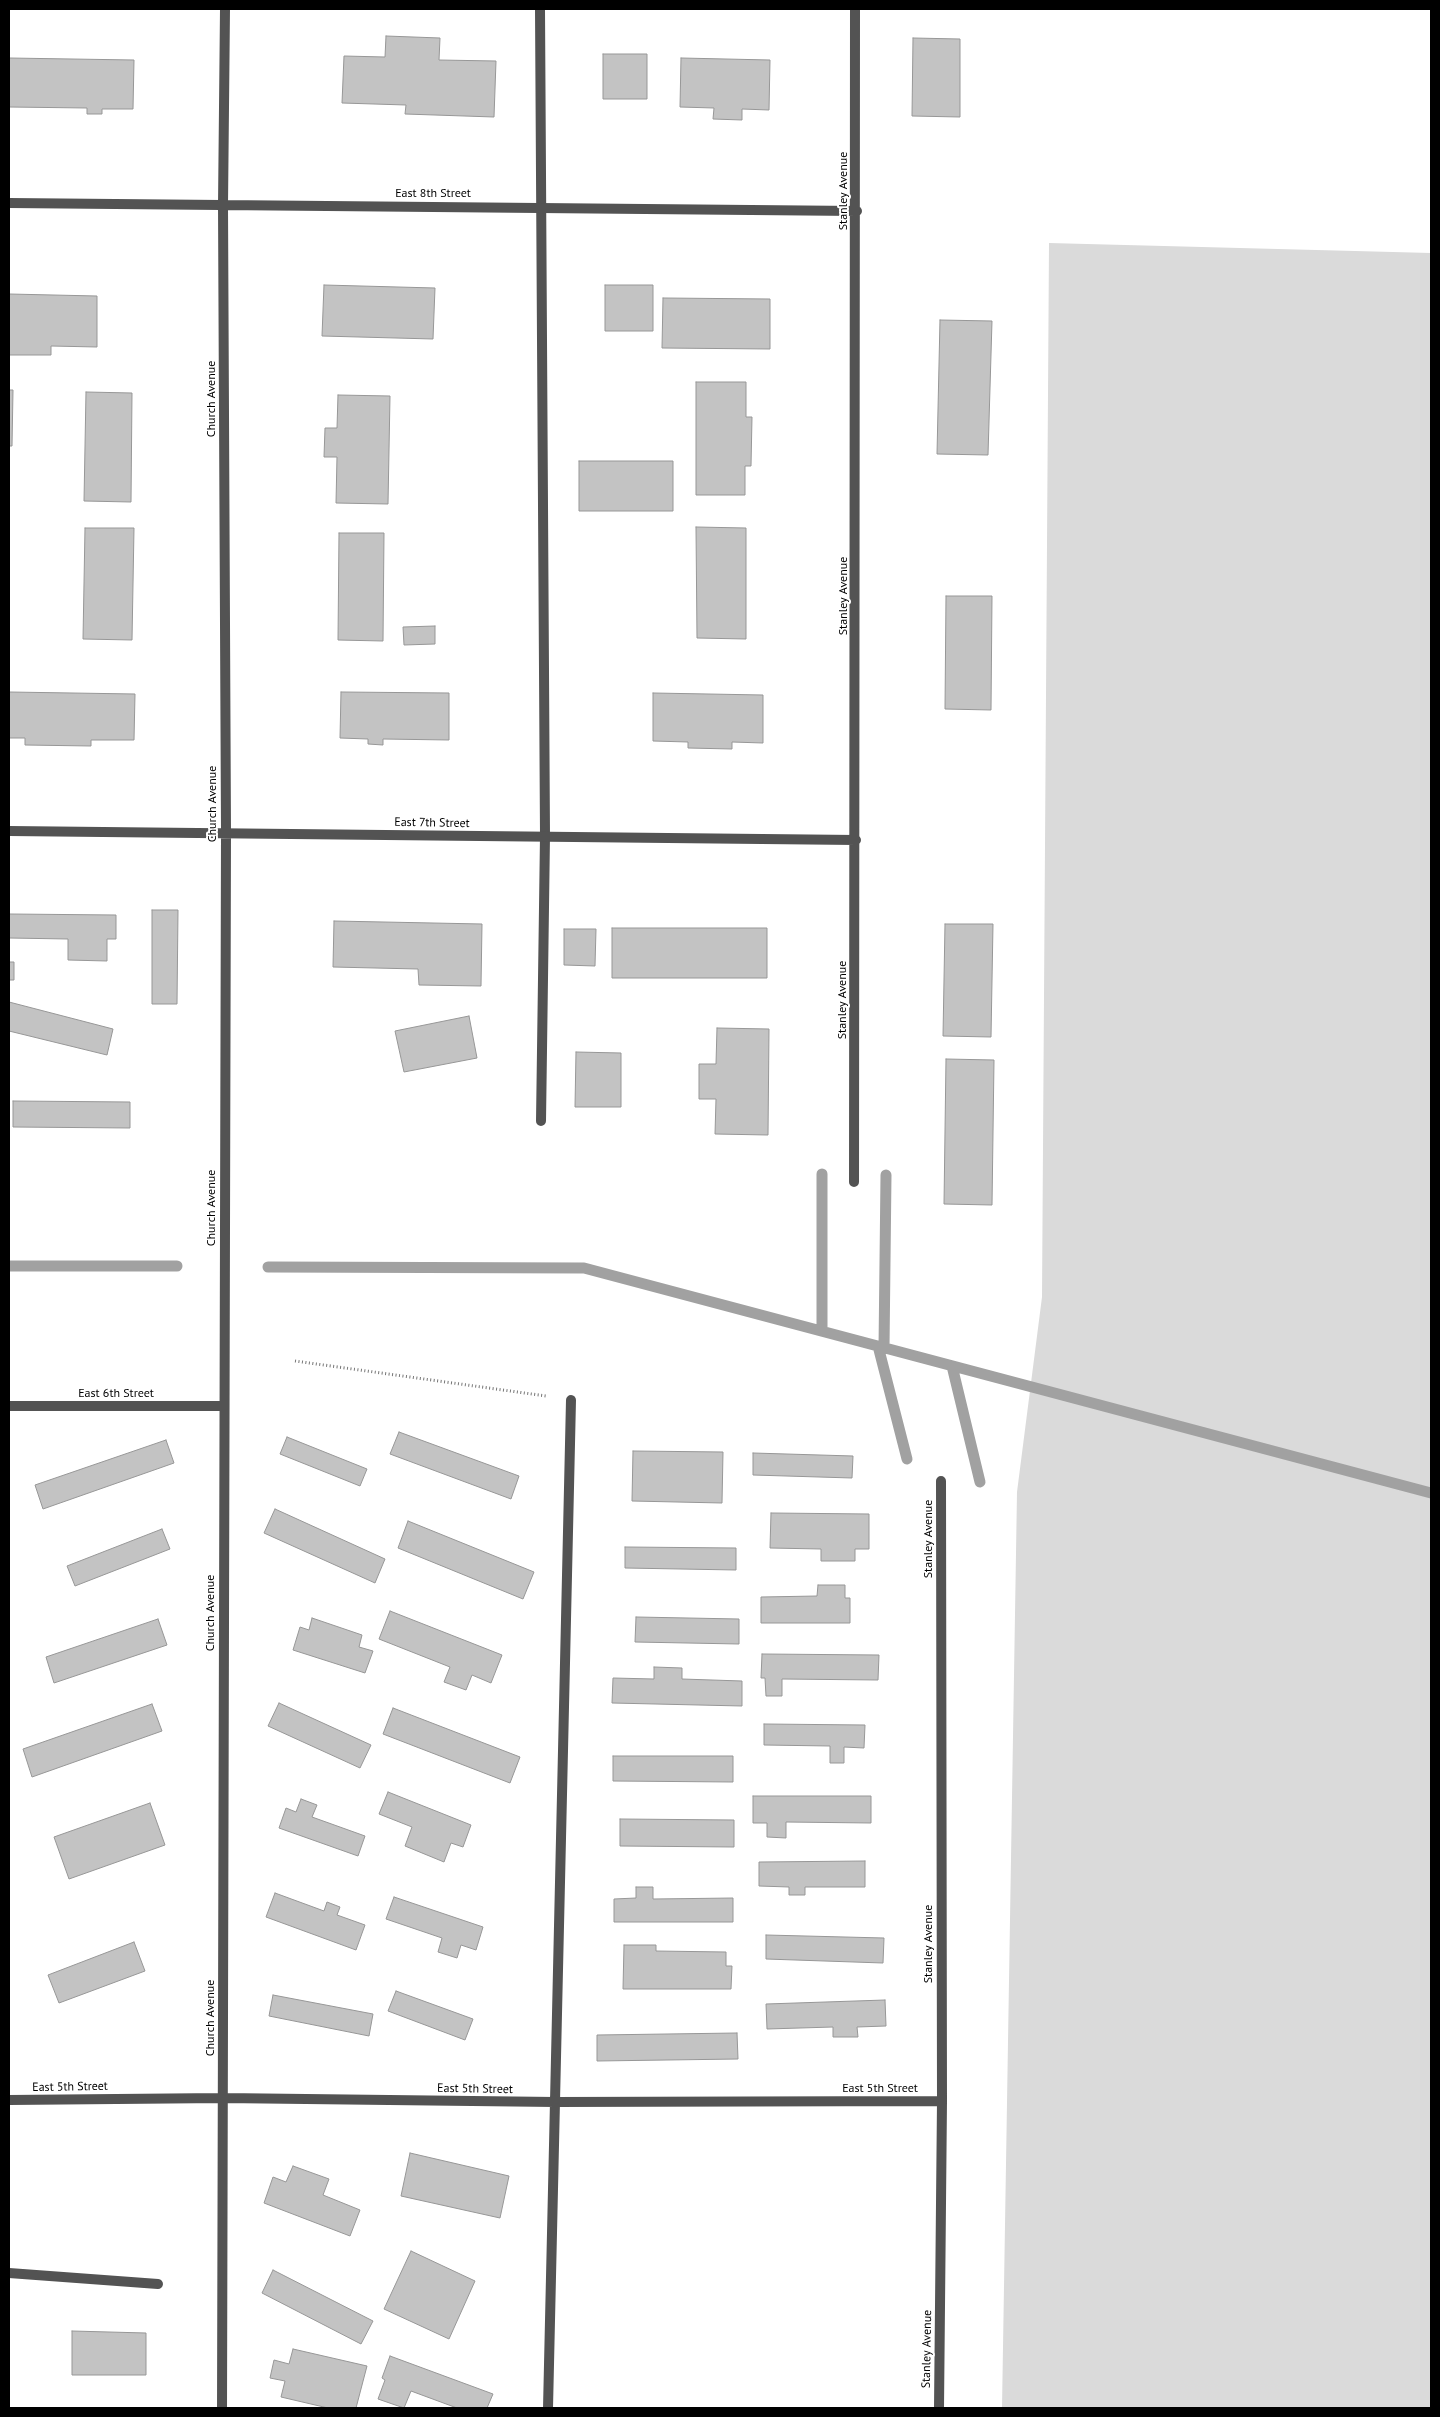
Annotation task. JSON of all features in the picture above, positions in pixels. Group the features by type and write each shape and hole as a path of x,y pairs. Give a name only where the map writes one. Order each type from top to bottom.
{"street":[{"name":"Church Avenue","path":"222,2408 223,1406 226,833 223,205 225,9"},
{"path":"540,9 545,836 541,1121"},
{"name":"Stanley Avenue","path":"854,1182 857,210 855,9"},
{"name":"East 8th Street","path":"9,203 857,210"},
{"name":"East 7th Street","path":"9,831 856,840"},
{"path":"548,2408 571,1400"},
{"name":"East 6th Street","path":"9,1406 223,1406"},
{"name":"Stanley Avenue","path":"939,2408 942,2102 941,1480"},
{"name":"East 5th Street","path":"9,2100 223,2098 555,2102 942,2102"},
{"path":"9,2273 158,2284"}],"path":[{"path":"295,1361 571,1400"}],"shaded area":[{"path":"1049,243 1431,253 1431,2408 1002,2408 1017,1492 1042,1297"}],"building":[{"path":"386,36 440,38 439,60 496,61 494,117 405,114 406,105 342,103 344,56 385,57"},
{"path":"913,38 960,39 960,117 912,116"},
{"path":"603,54 647,54 647,99 603,99"},
{"path":"9,58 134,60 133,109 102,109 102,114 87,114 87,108 9,107"},
{"path":"681,58 770,60 769,110 742,109 742,120 713,119 714,108 680,107"},
{"path":"324,285 435,288 433,339 322,336"},
{"path":"605,285 653,285 653,331 605,331"},
{"path":"9,294 97,296 97,347 51,346 51,355 9,355"},
{"path":"663,298 770,299 770,349 662,348"},
{"path":"940,320 992,321 988,455 937,454"},
{"path":"696,382 746,382 746,417 752,417 751,466 745,466 745,495 696,495"},
{"path":"9,390 13,390 12,446 9,446"},
{"path":"86,392 132,393 131,502 84,501"},
{"path":"338,395 390,396 388,504 336,503 337,457 324,457 325,428 337,428"},
{"path":"579,461 673,461 673,511 579,511"},
{"path":"696,527 746,528 746,639 697,638"},
{"path":"85,528 134,528 132,640 83,639"},
{"path":"339,533 384,533 383,641 338,640"},
{"path":"946,596 992,596 991,710 945,709"},
{"path":"435,626 435,644 404,645 403,627"},
{"path":"9,692 135,694 134,740 91,740 91,746 25,745 25,738 9,738"},
{"path":"341,692 449,693 449,740 383,739 383,745 368,744 368,739 340,738"},
{"path":"653,693 763,695 763,743 732,742 732,749 688,748 688,742 653,741"},
{"path":"152,910 178,910 177,1004 152,1004"},
{"path":"9,914 116,915 116,939 107,939 107,961 68,960 68,939 9,938"},
{"path":"334,921 482,924 481,986 419,985 418,969 333,967"},
{"path":"945,924 993,924 991,1037 943,1036"},
{"path":"612,928 767,928 767,978 612,978"},
{"path":"564,929 596,929 595,966 564,965"},
{"path":"9,962 14,962 14,980 9,980"},
{"path":"9,1002 113,1029 107,1055 9,1031"},
{"path":"469,1016 477,1058 404,1072 395,1031"},
{"path":"717,1028 769,1029 768,1135 715,1134 716,1099 699,1099 699,1064 716,1064"},
{"path":"576,1052 621,1053 621,1107 575,1107"},
{"path":"946,1059 994,1060 992,1205 944,1204"},
{"path":"13,1101 130,1102 130,1128 13,1127"},
{"path":"399,1432 519,1476 511,1499 390,1454"},
{"path":"287,1437 367,1469 360,1486 280,1454"},
{"path":"166,1440 174,1463 43,1509 35,1485"},
{"path":"633,1451 723,1452 722,1503 632,1501"},
{"path":"753,1453 853,1456 852,1478 753,1475"},
{"path":"275,1509 385,1559 375,1583 264,1533"},
{"path":"771,1513 869,1514 869,1549 855,1549 855,1561 821,1561 821,1549 770,1548"},
{"path":"408,1521 534,1572 523,1599 398,1548"},
{"path":"162,1529 170,1549 75,1586 67,1566"},
{"path":"625,1547 736,1548 736,1570 625,1568"},
{"path":"818,1585 845,1585 845,1598 850,1598 850,1623 761,1623 761,1597 817,1596"},
{"path":"390,1611 502,1655 491,1683 472,1675 466,1690 444,1682 450,1667 379,1639"},
{"path":"636,1617 739,1619 739,1644 635,1642"},
{"path":"312,1618 362,1635 359,1647 373,1651 365,1673 293,1650 300,1627 309,1630"},
{"path":"158,1619 167,1645 54,1683 46,1657"},
{"path":"762,1654 879,1655 878,1680 782,1679 782,1696 766,1696 765,1678 761,1678"},
{"path":"654,1667 682,1668 682,1679 742,1681 742,1706 612,1703 613,1678 654,1679"},
{"path":"279,1703 371,1745 360,1768 268,1726"},
{"path":"152,1704 162,1731 32,1777 23,1749"},
{"path":"393,1708 520,1757 510,1783 383,1734"},
{"path":"764,1724 865,1725 864,1748 844,1747 844,1763 830,1763 830,1746 764,1745"},
{"path":"613,1756 733,1756 733,1782 613,1781"},
{"path":"388,1792 471,1825 463,1847 451,1843 444,1862 405,1846 412,1827 379,1814"},
{"path":"753,1796 871,1796 871,1823 786,1822 786,1838 767,1837 767,1823 753,1823"},
{"path":"301,1799 317,1805 312,1817 365,1836 358,1856 279,1828 286,1808 296,1812"},
{"path":"150,1803 165,1845 69,1879 54,1837"},
{"path":"620,1819 734,1820 734,1847 620,1846"},
{"path":"865,1861 865,1887 805,1887 805,1895 789,1895 789,1887 759,1886 759,1862"},
{"path":"636,1887 653,1887 653,1899 733,1898 733,1922 614,1922 614,1899 636,1898"},
{"path":"275,1893 324,1911 327,1902 340,1907 337,1915 365,1925 356,1950 266,1917"},
{"path":"394,1897 483,1927 476,1950 461,1945 457,1958 438,1952 442,1938 386,1919"},
{"path":"766,1935 884,1938 883,1963 766,1959"},
{"path":"134,1942 145,1971 59,2003 48,1975"},
{"path":"624,1945 656,1945 656,1951 726,1952 726,1966 732,1966 731,1989 623,1989"},
{"path":"396,1991 473,2019 465,2040 388,2011"},
{"path":"273,1995 373,2014 369,2036 269,2016"},
{"path":"885,2000 886,2026 857,2027 858,2037 833,2037 833,2027 767,2029 766,2004"},
{"path":"737,2033 738,2059 597,2061 597,2035"},
{"path":"410,2153 509,2176 500,2218 401,2196"},
{"path":"293,2166 329,2179 323,2195 360,2210 350,2236 264,2203 273,2177 286,2182"},
{"path":"411,2251 475,2281 449,2339 384,2309"},
{"path":"273,2270 373,2321 361,2344 262,2293"},
{"path":"72,2331 146,2333 146,2375 72,2375"},
{"path":"293,2349 367,2366 356,2408 328,2408 281,2397 285,2381 270,2378 274,2360 289,2364"},
{"path":"390,2356 493,2394 487,2408 457,2408 411,2391 404,2408 378,2399 385,2380 382,2378"}],"waterway":[{"path":"822,1174 822,1331"},
{"path":"884,1348 886,1175"},
{"path":"9,1266 177,1266"},
{"path":"268,1267 584,1268 1431,1493"},
{"path":"878,1346 907,1459"},
{"path":"952,1366 980,1482"}]}
